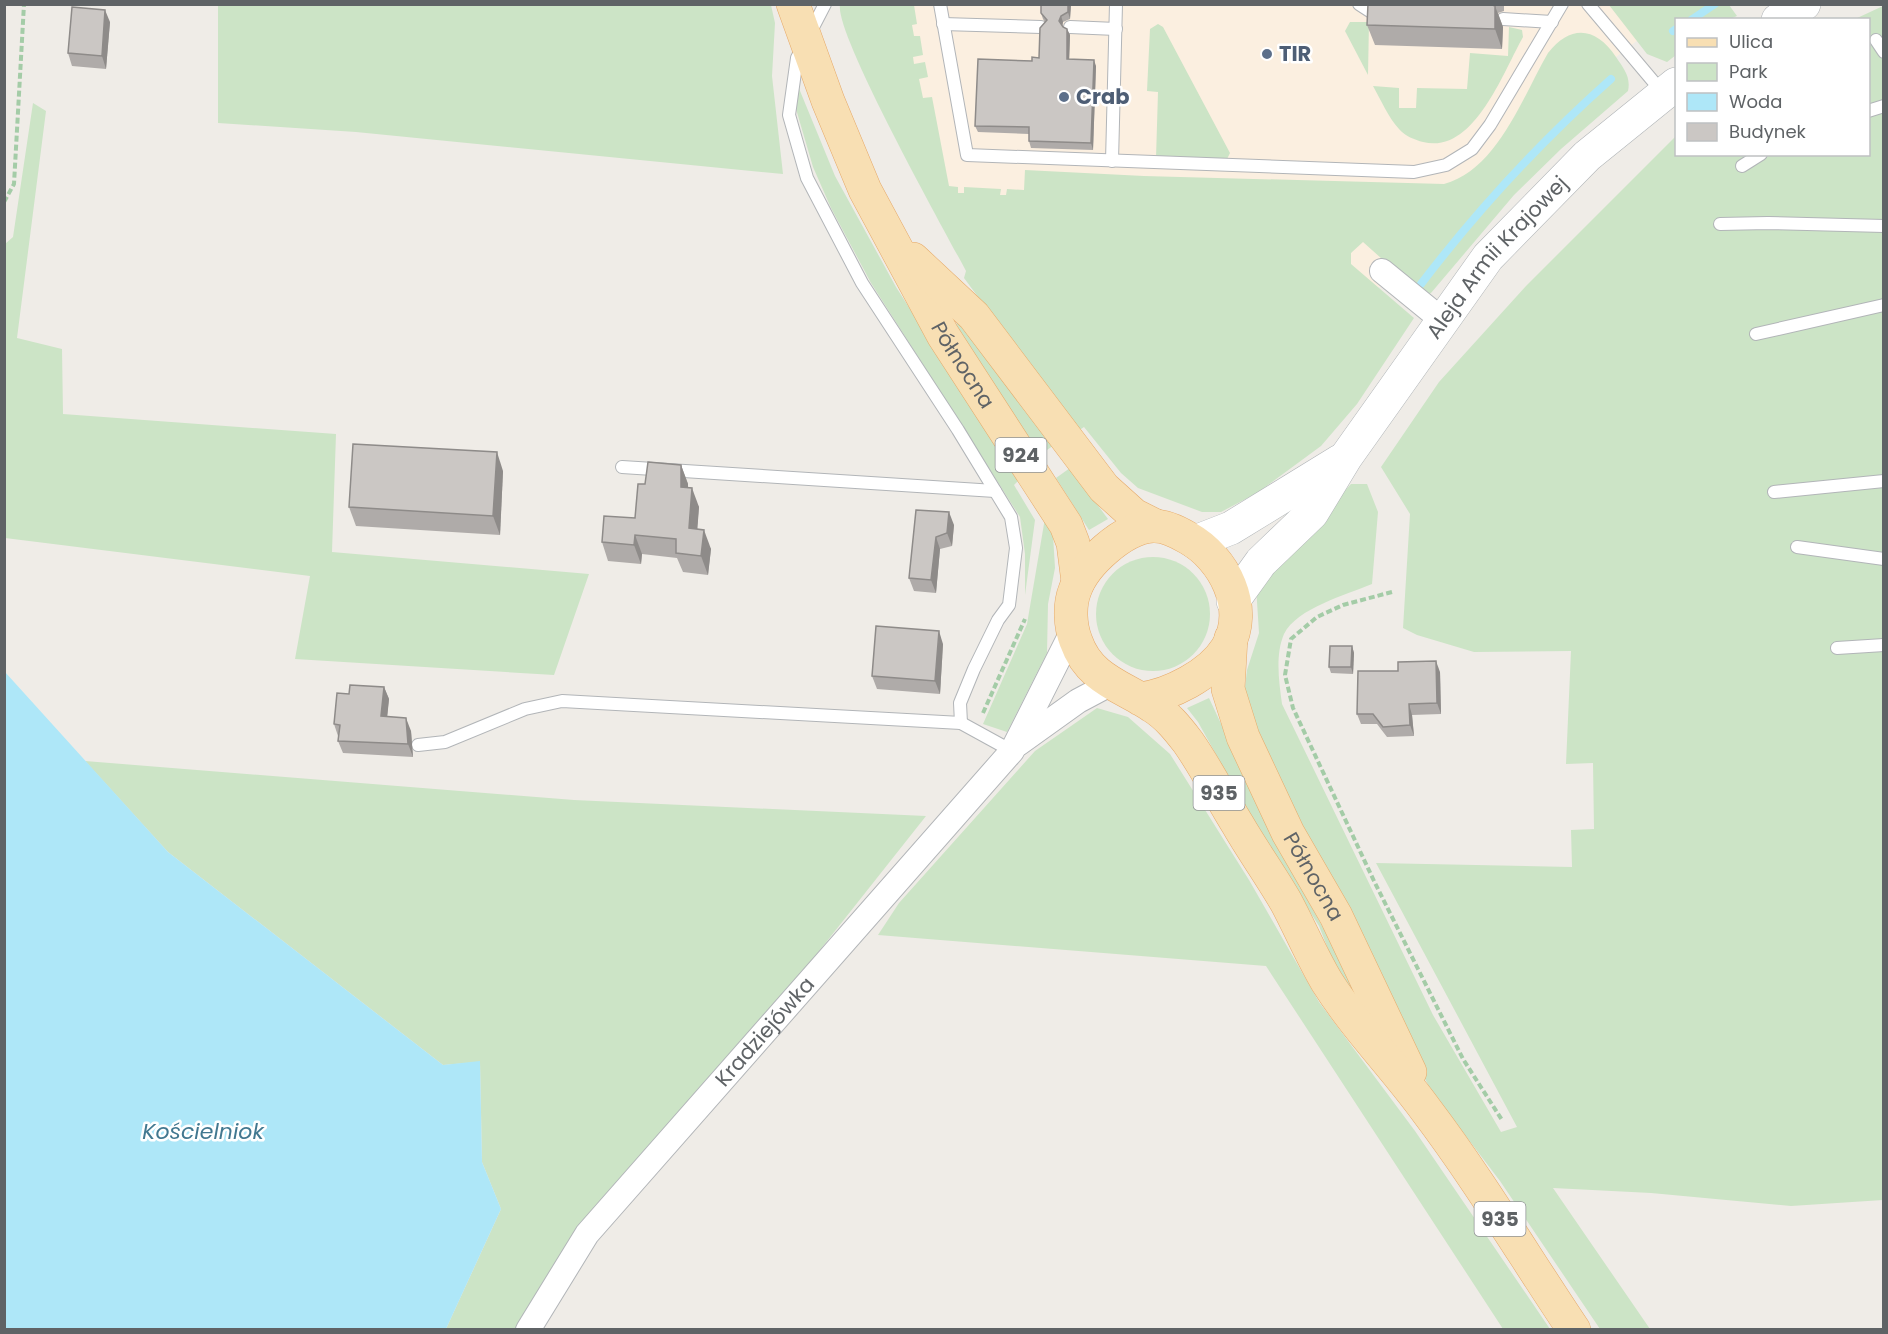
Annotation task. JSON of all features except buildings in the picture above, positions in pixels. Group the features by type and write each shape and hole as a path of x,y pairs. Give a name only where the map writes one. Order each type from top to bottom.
{"main road":[{"name":"Północna","path":"793,4 865,190 943,335 1066,525 1073,543 1078,582"},
{"path":"1781,18 1804,4"},
{"name":"Aleja Armii Krajowej","path":"1233,601 1261,562 1312,513 1346,457 1488,257 1587,156 1670,89"},
{"name":"Północna","path":"894,241 974,316 1104,488 1134,515 1156,526"},
{"name":"Aleja Armii Krajowej","path":"1195,542 1248,519 1346,457"},
{"path":"1078,582 1089,568 1116,543 1133,532 1156,526"},
{"name":"924","path":"1156,526 1195,542 1221,567 1233,601 1231,638"},
{"name":"924","path":"1078,582 1072,601 1073,630 1076,642 1089,665 1110,684 1140,699"},
{"name":"Północna","path":"1231,638 1228,689 1243,737 1288,833 1336,916 1426,1109"},
{"path":"1140,699 1170,691 1187,682 1222,654 1231,638"},
{"name":"Północna","path":"1140,699 1164,714 1187,741 1284,899 1326,981 1359,1028 1426,1109 1574,1329"}],"street":[{"path":"1382,271 1442,320"},
{"name":"Kradziejówka","path":"1015,747 1032,708 1073,630"},
{"name":"Kradziejówka","path":"528,1329 587,1234 1015,747 1078,702 1110,684"}],"lane":[{"path":"825,4 797,58 789,116 807,178 862,283 1011,517 1016,548 1009,605 998,620 960,703 961,723"},
{"path":"940,4 967,155 1414,172 1446,165 1472,149 1490,125 1562,4"},
{"path":"1112,161 1116,4"},
{"path":"1359,4 1376,15"},
{"path":"1588,4 1670,89"},
{"path":"1503,19 1552,22"},
{"path":"943,24 1041,27"},
{"path":"1071,27 1116,29"},
{"path":"1876,40 1884,52"},
{"path":"1742,165 1758,156"},
{"path":"1720,224 1884,226"},
{"path":"1756,334 1884,305"},
{"path":"622,467 995,491"},
{"path":"1774,492 1884,481"},
{"path":"1797,547 1884,559"},
{"path":"1837,648 1884,645"},
{"path":"418,745 445,742 525,709 562,701 961,723 1015,747"}],"path":[{"path":"4,202 14,184 24,4"},
{"path":"1392,592 1343,605 1317,617 1291,639 1285,675 1293,708 1374,881 1463,1059 1503,1120"}],"shaded area":[{"path":"862,5 1690,5 1651,30 1590,77 1396,288 1003,263 947,198"}],"green space":[{"path":"218,5 771,5 775,23 772,76 783,174 356,132 218,123"},
{"path":"840,5 914,5 917,24 912,25 914,36 920,36 923,55 913,57 914,64 925,62 928,77 919,79 923,98 932,97 949,186 958,187 958,193 964,193 964,187 1001,189 1000,195 1006,195 1007,189 1024,190 1025,170 1144,176 1444,184 1463,176 1479,164 1493,148 1518,111 1548,53 1566,37 1583,33 1600,40 1624,69 1629,86 1628,91 1561,149 1514,195 1431,293 1426,295 1419,292 1363,242 1351,253 1351,264 1414,318 1357,404 1321,446 1257,493 1221,512 1202,512 1138,488 1121,473 1084,427 1078,431 964,278 966,271 872,92 843,23"},
{"path":"1609,5 1729,5 1737,16 1732,18 1675,18 1675,56 1667,62 1647,54"},
{"path":"1883,6 1883,1200 1791,1206 1651,1193 1553,1188 1650,1329 1600,1329 1500,1181 1430,1089 1263,746 1244,696 1247,670 1259,633 1256,586 1351,484 1367,484 1378,512 1372,584 1323,603 1290,625 1284,634 1279,651 1278,669 1282,704 1433,1015 1501,1132 1517,1127 1376,863 1572,867 1571,830 1594,829 1593,763 1566,764 1571,651 1474,652 1417,635 1403,628 1410,514 1381,467 1439,382 1526,286 1675,137 1675,156 1870,156 1870,18 1857,18"},
{"path":"1350,22 1369,22 1368,75 1345,31"},
{"path":"1158,24 1163,27 1230,153 1227,159 1156,158 1158,92 1147,91 1150,29"},
{"path":"1509,27 1522,30 1523,37 1496,89 1472,124 1457,136 1441,143 1420,141 1407,136 1399,129 1373,86 1399,88 1399,108 1416,108 1417,88 1467,89 1470,53 1508,56"},
{"path":"798,86 835,176 896,287 1019,480 1014,485 1035,520 1025,595 1025,554 1020,517 871,283 831,208 813,167 796,109"},
{"path":"33,103 46,111 17,338 62,349 63,414 336,434 332,552 589,574 554,675 295,659 310,576 5,538 5,244 13,237"},
{"path":"961,320 1054,445 1040,455 959,331 956,324"},
{"path":"1070,468 1108,519 1089,530 1056,478"},
{"path":"1045,518 1053,535 1055,568 1048,604 1047,653 1007,732 983,724 1027,624"},
{"path":"1153,557 1175,561 1193,574 1206,592 1210,614 1206,636 1193,654 1175,667 1153,671 1131,667 1113,654 1100,636 1096,614 1100,592 1113,574 1131,561"},
{"path":"1209,698 1280,850 1374,1020 1337,972 1319,926 1258,830 1198,722 1187,708"},
{"path":"1097,708 1128,717 1170,754 1249,880 1319,1002 1415,1131 1550,1329 1503,1329 1266,966 878,935 899,903 1035,751"},
{"path":"85,761 574,800 926,816 520,1329 446,1329 501,1209 482,1162 480,1062 443,1065 168,852"}],"water":[{"name":"Kościelniok","path":"5,672 168,852 443,1065 480,1061 482,1162 501,1209 446,1329 5,1329"}],"waterway":[{"path":"1694,18 1715,4"},
{"path":"1421,284 1511,177 1559,127 1611,79"}],"place":[{"name":"TIR","path":"1267,54"},
{"name":"Crab","path":"1064,97"}]}
